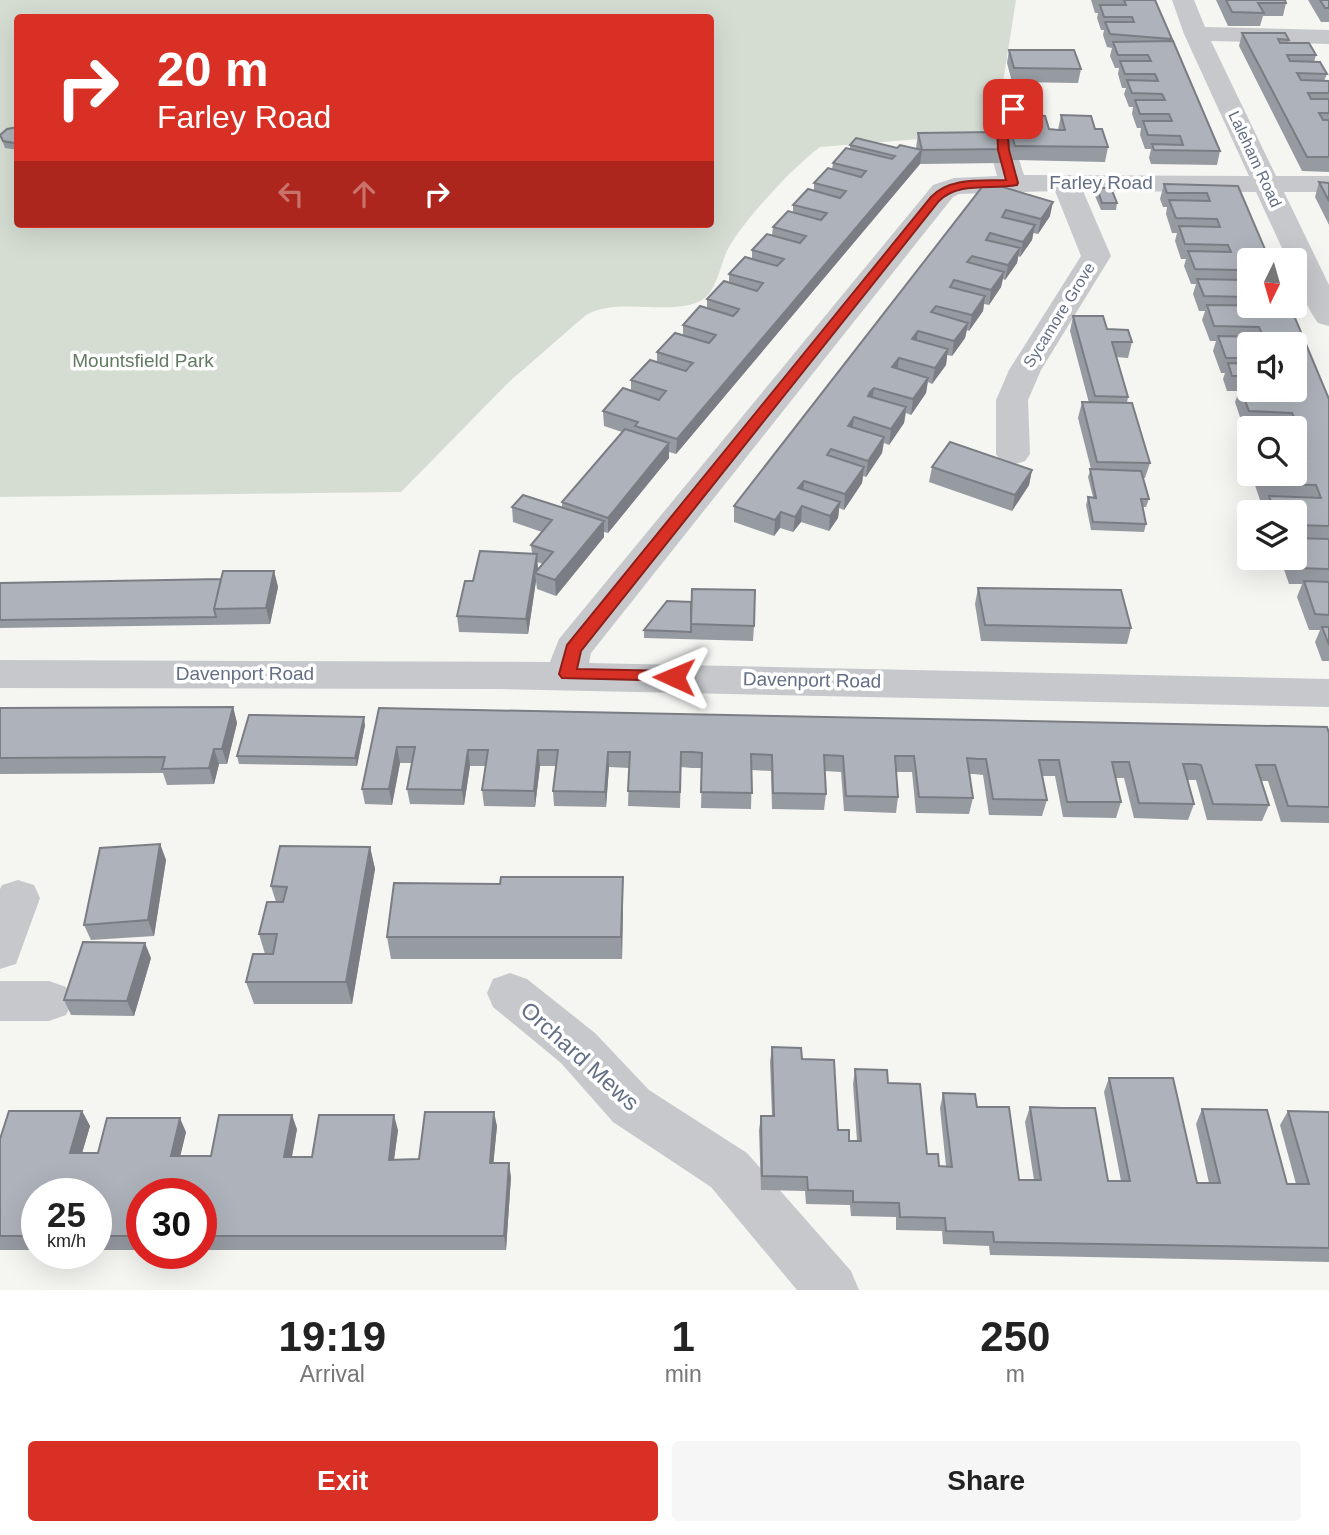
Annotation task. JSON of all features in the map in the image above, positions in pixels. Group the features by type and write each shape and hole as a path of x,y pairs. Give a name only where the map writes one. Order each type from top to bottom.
{"street":[{"name":"Laleham Road","path":"1183,0 1196,34 1329,317"},
{"path":"1196,34 1329,37"},
{"path":"1013,183 1003,150 1002,124 1025,95"},
{"name":"Farley Road","path":"567,674 573,649 943,191 954,186 1065,182 1329,184"},
{"name":"Sycamore Grove","path":"1013,454 1012,400 1025,370 1096,256 1065,182"},
{"name":"Davenport Road","path":"0,674 567,674 1329,693"},
{"path":"0,950 18,898"},
{"name":"Orchard Mews","path":"510,993 578,1048 631,1106 729,1170 832,1290"},
{"path":"0,1001 49,1001"}],"green space":[{"name":"Mountsfield Park","path":"0,0 1016,0 995,133 820,147 783,180 746,222 729,247 712,290 707,296 690,305 614,307 586,315 510,381 401,492 0,497"}],"building":[{"path":"1124,0 1155,0 1172,39 1110,34 1105,22 1134,22 1132,17 1104,17 1100,5 1126,5"},
{"path":"1226,0 1285,0 1286,3 1258,3 1264,13 1232,12"},
{"path":"1320,0 1329,0 1329,8 1325,8"},
{"path":"1242,33 1285,33 1289,40 1278,39 1280,43 1309,43 1316,55 1287,55 1290,61 1320,62 1327,74 1297,73 1301,80 1329,81 1329,93 1308,93 1311,99 1329,99 1329,113 1319,113 1323,120 1329,120 1329,157 1307,157"},
{"path":"1173,41 1220,151 1154,150 1152,144 1183,145 1180,136 1148,135 1143,121 1172,121 1169,114 1140,114 1135,100 1165,100 1162,94 1132,93 1127,80 1158,81 1155,74 1125,74 1120,61 1151,61 1148,55 1118,55 1113,42"},
{"path":"1009,50 1074,50 1081,69 1014,68"},
{"path":"1017,115 1045,116 1049,129 1058,130 1065,130 1061,115 1091,116 1095,129 1102,129 1108,147 1015,146 1010,128 1020,129"},
{"path":"14,128 14,143 3,141 0,135"},
{"path":"997,132 1003,149 922,150 918,133"},
{"path":"856,138 897,148 900,145 922,150 677,439 635,426 638,422 603,411 623,388 659,400 666,391 631,380 650,360 686,371 693,363 657,352 675,333 709,343 716,335 683,325 700,306 733,316 737,312 739,309 707,299 724,281 757,291 763,283 729,274 745,257 777,266 784,259 752,250 767,234 800,243 806,236 773,227 788,211 821,220 827,213 793,205 808,189 840,198 846,191 814,183 828,168 861,177 866,171 833,163 846,148 892,159 895,156 850,145"},
{"path":"986,182 1053,202 1041,219 1006,210 1002,217 1035,225 1023,242 990,233 986,240 1020,248 1008,265 972,256 967,262 1004,272 991,290 954,280 950,287 985,296 972,315 936,306 931,312 968,323 954,341 918,331 912,339 948,349 935,368 899,358 892,367 928,378 913,399 874,388 870,392 868,396 906,407 891,429 854,417 848,426 884,437 868,461 831,449 827,455 864,467 845,494 804,481 798,488 840,502 830,516 802,506 795,517 781,512 775,520 734,506"},
{"path":"1319,182 1329,183 1329,201"},
{"path":"1164,184 1238,186 1264,248 1237,248 1237,270 1195,269 1188,251 1231,252 1228,245 1185,244 1179,226 1220,227 1217,219 1176,218 1169,200 1210,201 1207,193 1167,193"},
{"path":"1097,188 1111,188 1117,203 1102,203"},
{"path":"1197,279 1237,280 1237,297 1204,296"},
{"path":"1207,305 1237,305 1237,318 1295,318 1301,332 1261,332 1259,327 1214,326"},
{"path":"1073,316 1103,316 1107,329 1128,330 1132,342 1112,342 1128,397 1095,396"},
{"path":"1218,336 1237,336 1237,358 1226,358"},
{"path":"1307,347 1329,399 1329,526 1307,525 1307,500 1270,500 1269,496 1321,498 1316,485 1307,485 1307,416 1249,411 1246,402 1307,402"},
{"path":"1228,363 1237,363 1237,376 1232,376"},
{"path":"1082,402 1132,403 1150,463 1097,462"},
{"path":"625,429 669,443 608,518 562,502"},
{"path":"950,442 1032,470 1015,495 932,467"},
{"path":"1090,469 1141,471 1149,499 1141,499 1146,524 1093,522 1088,497 1096,498"},
{"path":"523,495 604,521 555,580 535,573 553,552 531,545 552,520 512,507"},
{"path":"1307,538 1329,539 1329,569 1307,568"},
{"path":"480,551 537,554 526,619 457,616 465,581 473,581"},
{"path":"223,571 274,571 266,608 214,609"},
{"path":"221,579 214,609 216,617 0,620 0,583"},
{"path":"1304,581 1329,582 1329,615 1315,614"},
{"path":"978,588 1121,590 1131,628 985,625"},
{"path":"692,589 755,590 754,626 691,624"},
{"path":"667,601 691,602 691,632 644,630"},
{"path":"1322,627 1329,627 1329,645"},
{"path":"233,707 222,749 214,749 209,768 162,769 165,757 0,758 0,708"},
{"path":"379,708 1327,727 1329,807 1288,806 1275,765 1256,765 1269,805 1213,804 1201,765 1196,764 1183,764 1194,804 1139,803 1129,762 1112,762 1121,802 1067,802 1059,760 1039,760 1047,800 993,799 986,759 967,758 973,798 919,797 914,756 895,756 898,797 846,796 843,756 824,755 826,794 773,793 772,755 751,754 752,793 701,792 702,753 693,752 681,752 680,792 628,791 630,752 608,752 605,792 553,791 558,750 538,750 534,791 482,790 488,750 468,750 462,790 407,789 415,747 397,747 389,789 362,789"},
{"path":"249,715 364,717 355,758 237,756"},
{"path":"160,844 148,920 84,925 100,848"},
{"path":"280,846 370,847 346,982 246,982 253,954 273,954 277,934 259,934 267,902 283,902 287,887 271,886"},
{"path":"501,877 623,877 621,937 387,937 394,883 500,884"},
{"path":"83,942 145,943 127,1001 64,1000"},
{"path":"772,1047 801,1048 802,1059 834,1060 838,1130 849,1130 849,1141 861,1141 855,1069 887,1070 888,1083 920,1084 927,1154 938,1154 939,1166 952,1167 943,1093 975,1094 977,1107 1009,1107 1019,1180 1041,1180 1030,1107 1095,1108 1108,1181 1130,1181 1109,1078 1173,1078 1197,1183 1220,1183 1202,1109 1267,1110 1287,1184 1309,1184 1288,1111 1329,1112 1329,1248 994,1242 993,1232 946,1231 945,1218 900,1217 899,1203 853,1202 853,1191 808,1190 807,1177 762,1176 761,1116 774,1116"},
{"path":"9,1111 82,1111 70,1153 98,1153 107,1118 180,1118 171,1156 211,1156 219,1115 292,1115 284,1157 312,1157 319,1115 394,1115 389,1160 419,1159 425,1112 494,1112 490,1163 509,1163 504,1236 217,1236 217,1178 126,1178 126,1236 112,1236 112,1178 21,1178 21,1236 0,1236 0,1139"}],"route":[{"path":"674,677 567,674 573,649 851,307 935,199 954,186 1013,183 1003,150 1002,124 1013,109"}]}
